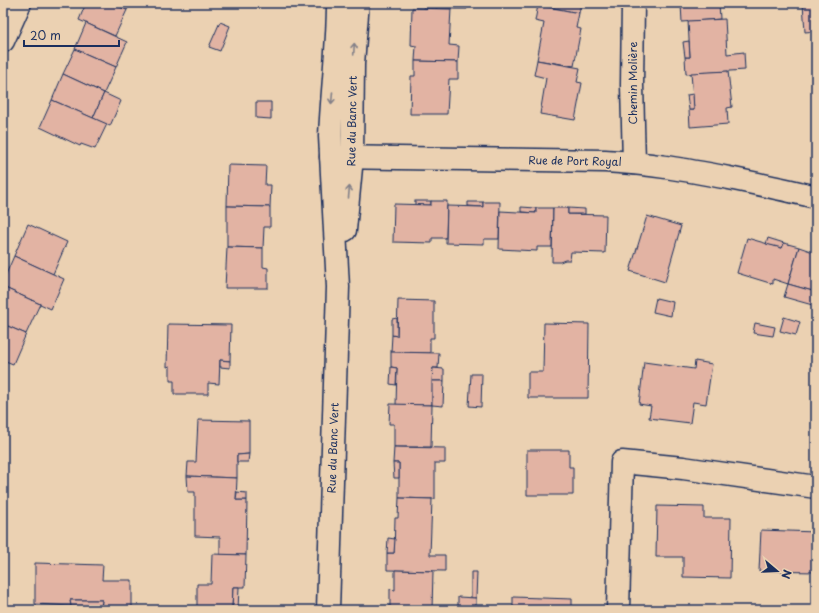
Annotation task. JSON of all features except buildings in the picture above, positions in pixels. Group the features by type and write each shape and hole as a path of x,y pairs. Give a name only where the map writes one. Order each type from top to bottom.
{"street":[{"path":"3,41 20,3"},
{"name":"Rue du Banc Vert","path":"338,3 338,24 331,114 341,157"},
{"name":"Rue du Banc Vert","path":"328,610 341,157 353,64 358,3"},
{"name":"Chemin Molière","path":"633,3 632,85 634,163"},
{"name":"Rue de Port Royal","path":"341,157 605,161 634,163 676,168 816,197"},
{"path":"618,610 622,462 683,468 816,487"}]}
